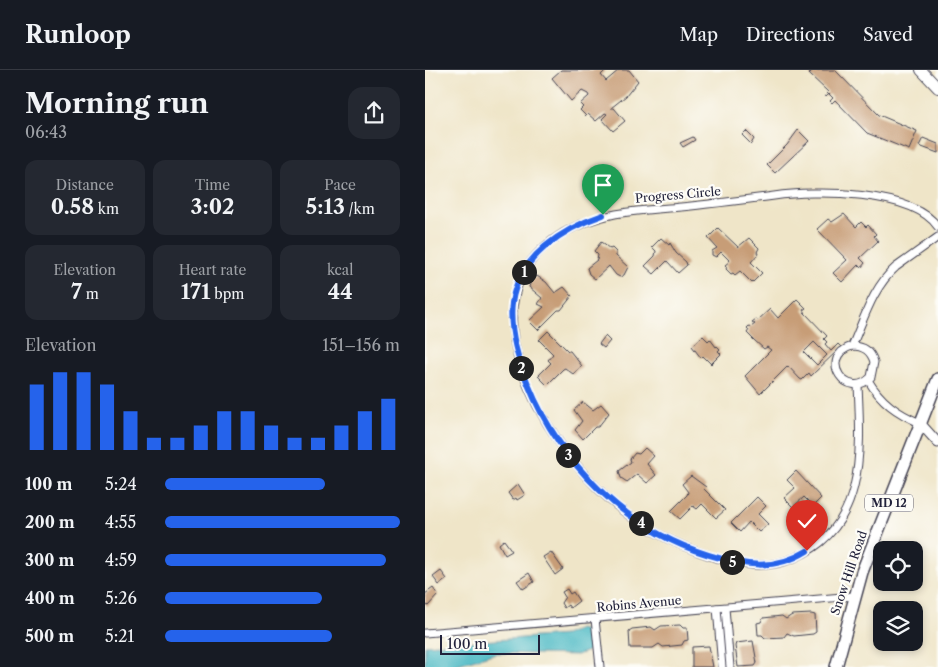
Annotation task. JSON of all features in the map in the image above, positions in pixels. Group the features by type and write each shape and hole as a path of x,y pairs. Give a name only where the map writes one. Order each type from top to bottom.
{"main road":[{"path":"921,70 938,88"},
{"name":"Snow Hill Road","path":"836,667 854,596 938,379"}],"street":[{"name":"Progress Circle","path":"858,385 858,470 852,497 835,528 807,551 783,562 765,566 747,566 726,561 701,553 651,530 606,497 567,453 539,409 521,367 515,343 512,302 530,262 553,240 592,219 618,212 743,201 796,193 836,192 902,205 928,216 938,227"},
{"path":"852,346 864,348 873,356 874,368 868,380 858,385 842,379 836,369 838,357 841,352 852,346 875,294 883,282 895,268 938,237"},
{"path":"868,380 890,408 920,423 938,443"},
{"name":"Robins Avenue","path":"425,633 854,596"},
{"path":"721,608 722,667"},
{"path":"721,608 729,667"},
{"path":"595,619 600,667"}],"water":[{"path":"579,629 587,631 592,638 593,646 588,651 577,655 496,653 452,666 425,667 425,645 565,635"}],"building":[{"path":"561,70 606,70 601,75 606,81 619,70 629,70 638,81 626,96 611,108 614,108 625,121 613,131 602,119 607,114 605,113 596,121 588,114 586,116 580,110 583,107 580,104 589,96 588,94 582,91 571,101 552,78"},
{"path":"813,70 835,70 879,115 917,131 909,150 867,133 835,100 832,103 830,101 833,98 829,94 826,97 825,95 828,92 809,74"},
{"path":"798,130 809,141 775,173 767,165 787,145"},
{"path":"746,131 754,139 751,144 742,135"},
{"path":"693,137 695,140 683,147 680,143"},
{"path":"923,138 938,144 938,153 919,146"},
{"path":"844,214 856,227 861,222 866,227 868,225 876,234 874,236 878,241 860,258 865,263 861,268 858,265 842,282 833,273 847,260 817,229 828,219 832,222"},
{"path":"718,228 738,247 749,238 759,248 758,254 751,262 762,273 752,283 740,271 735,275 726,269 725,265 730,261 721,252 716,257 712,255 712,251 717,248 708,238"},
{"path":"661,238 669,245 670,243 676,253 686,262 687,265 678,273 667,261 654,274 645,266 655,256 656,251 652,247"},
{"path":"601,242 610,249 612,248 616,252 616,256 628,267 624,275 620,277 616,275 609,266 595,279 589,274 587,268 597,260 598,255 594,251"},
{"path":"537,276 546,282 555,293 564,287 572,296 561,310 558,310 538,330 529,321 544,307 538,304 542,298 529,287 531,281"},
{"path":"797,299 806,308 803,310 805,313 827,336 824,339 827,342 825,344 831,351 838,344 841,347 811,376 809,373 802,380 788,366 760,394 745,376 771,350 767,347 764,349 754,340 747,333 749,330 747,328 755,324 752,322 756,319 758,320 770,309 778,318","holes":["814,342 827,355 817,365 804,352"]},
{"path":"548,331 570,351 582,366 573,374 565,368 563,369 547,385 538,376 551,363 548,360 553,354 539,340"},
{"path":"605,336 610,341 604,348 599,344"},
{"path":"703,336 708,341 710,339 720,349 718,351 721,354 711,364 703,356 701,358 692,346"},
{"path":"583,402 593,410 601,404 609,413 598,427 595,427 583,439 575,430 582,421 574,410"},
{"path":"645,448 654,456 647,464 656,475 647,483 637,474 627,482 621,478 619,471 631,462 630,459 635,453 639,454"},
{"path":"796,471 821,498 813,506 804,497 793,507 784,498 795,488 787,480"},
{"path":"691,476 706,487 704,489 725,510 716,518 702,504 697,509 693,506 680,519 671,511 687,495 688,492 682,484"},
{"path":"518,484 525,495 517,500 516,498 513,500 508,493"},
{"path":"757,497 766,506 758,514 768,524 759,532 749,522 740,532 731,523"},
{"path":"504,540 512,551 505,555 499,544"},
{"path":"551,552 563,569 555,575 543,557"},
{"path":"441,571 447,579 439,585 433,577"},
{"path":"529,573 534,582 523,589 517,581"},
{"path":"433,588 438,595 428,606 425,604 425,594"},
{"path":"567,589 570,594 573,592 579,601 570,608 568,605 564,608 561,603 565,597 562,592"},
{"path":"792,615 815,615 816,632 813,634 794,636 787,633 784,637 765,638 762,635 758,635 757,623 761,622 763,618 782,616 786,619"},
{"path":"680,625 683,628 687,628 688,640 684,641 682,645 663,647 659,644 653,648 630,648 629,631 632,629 651,627 655,630 661,626"},
{"path":"753,641 757,663 755,666 738,667 736,643"},
{"path":"709,646 713,667 692,667 692,647"}],"route":[{"path":"603,215 563,233 540,252 530,262 523,274 512,302 515,343 521,367 544,420 567,453 599,490 651,530 673,541 701,553 747,566 765,566 783,562 796,558 807,551"}]}
